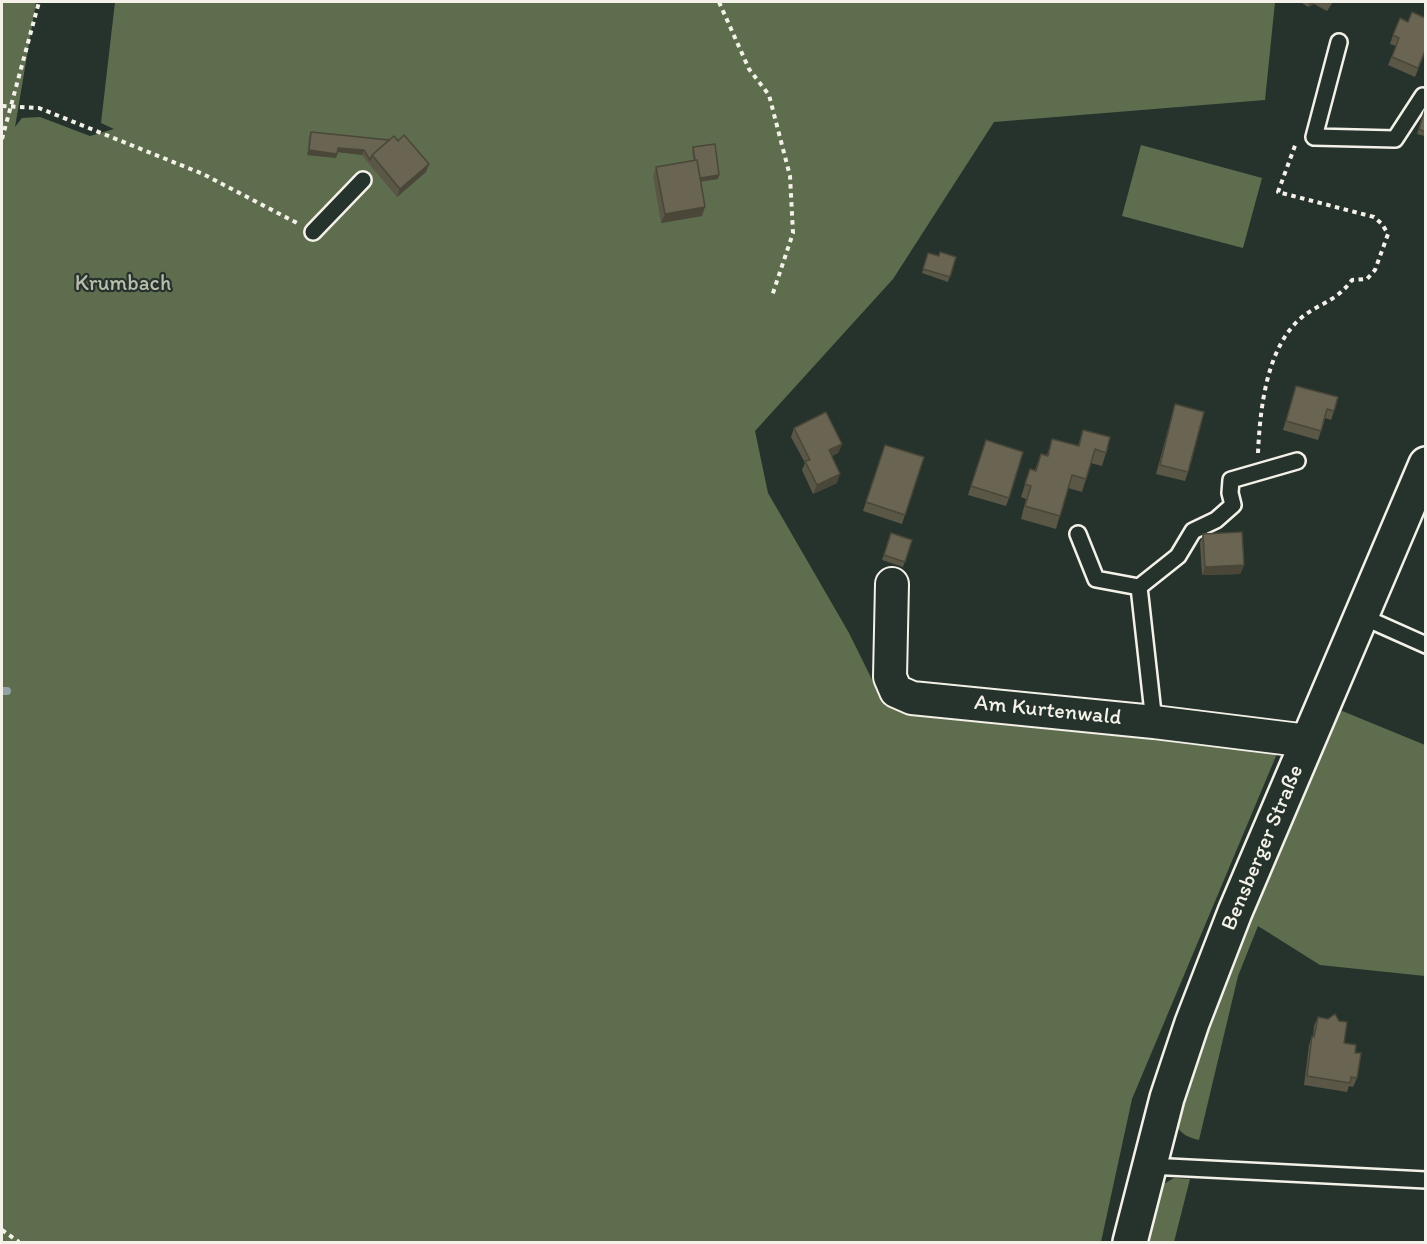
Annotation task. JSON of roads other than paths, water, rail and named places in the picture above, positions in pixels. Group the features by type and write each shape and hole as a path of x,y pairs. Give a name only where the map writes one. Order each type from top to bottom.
{"main road":[{"name":"Bensberger Straße","path":"1130,1242 1167,1098 1192,1023 1235,912 1425,464"}],"street":[{"name":"Am Kurtenwald","path":"892,584 890,677 896,691 912,698 1154,722 1308,741"}],"lane":[{"path":"1339,42 1314,137 1395,139 1423,96 1425,97"},
{"path":"313,232 363,180"},
{"path":"1078,534 1096,579 1139,587 1179,556 1193,531 1216,519 1233,505 1230,493 1231,480 1297,461"},
{"path":"1139,587 1154,722"},
{"path":"1361,616 1425,645"},
{"path":"1149,1166 1425,1180"}],"waterway":[{"path":"2,691 7,691"}],"park label":[{"name":"Krumbach","path":"123,284"}]}
